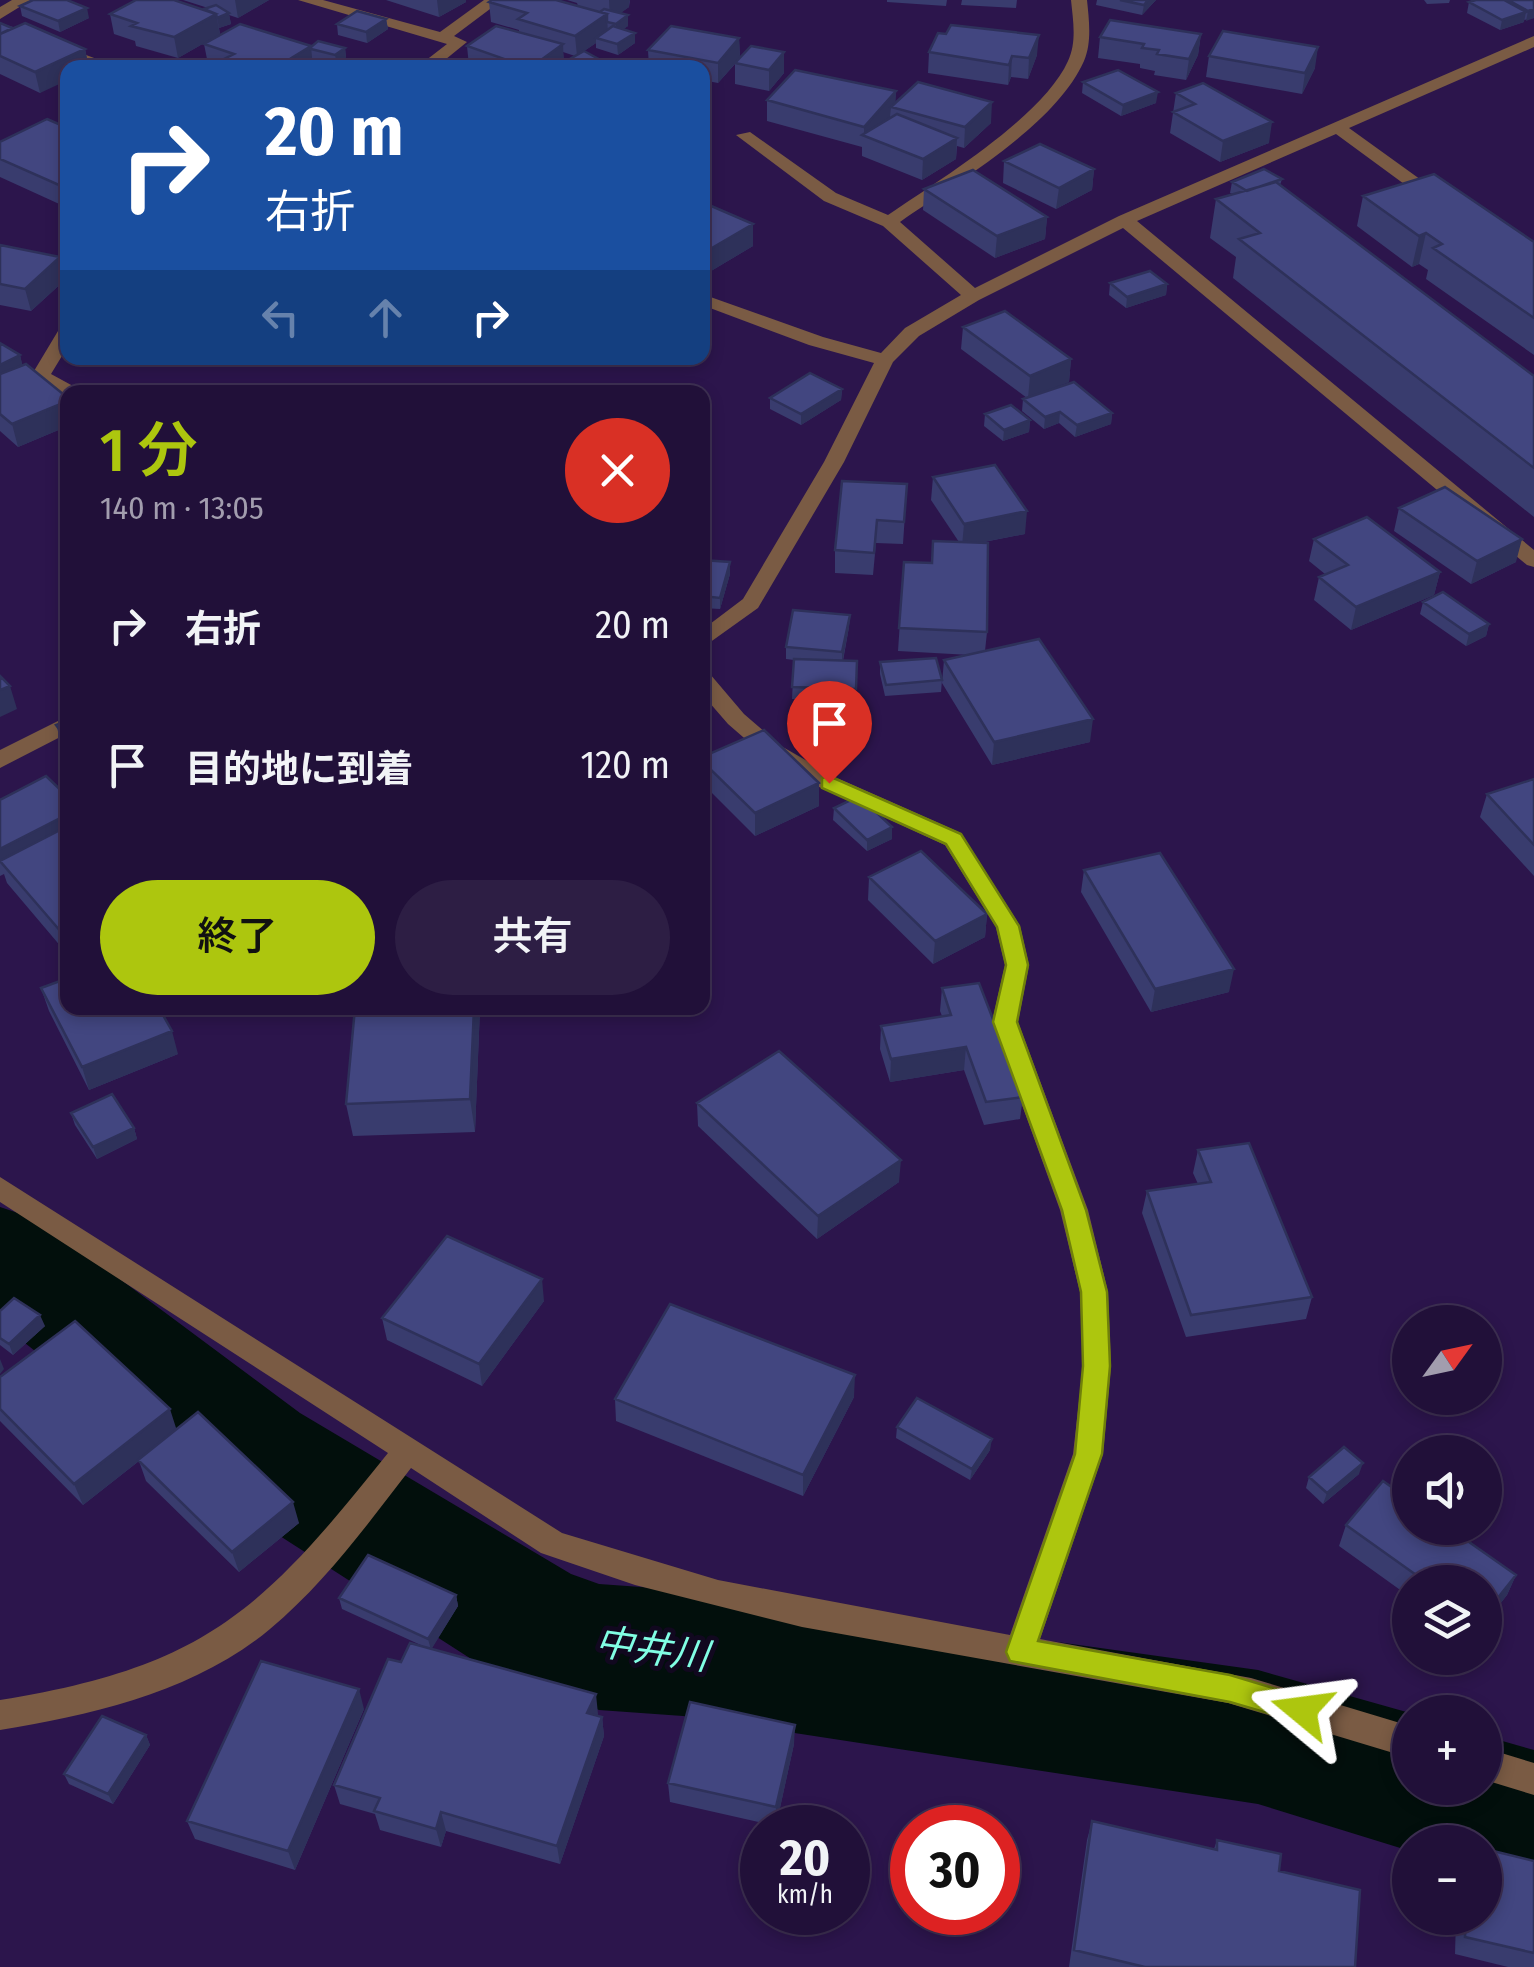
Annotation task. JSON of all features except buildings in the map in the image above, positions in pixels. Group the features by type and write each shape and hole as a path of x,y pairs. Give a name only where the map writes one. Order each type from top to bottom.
{"street":[{"path":"0,14 23,0"},
{"path":"306,0 459,42 435,60"},
{"path":"442,38 494,0"},
{"path":"889,222 953,177 1058,88 1074,65 1082,36 1079,0"},
{"path":"0,28 86,60"},
{"path":"710,635 752,603 834,462 885,360 912,332 973,296 1126,220 1534,41"},
{"path":"1339,128 1440,201 1455,207"},
{"path":"744,135 830,197 889,222 973,296"},
{"path":"1126,220 1534,561"},
{"path":"0,254 60,268"},
{"path":"710,302 885,360"},
{"path":"60,343 40,376 60,385"},
{"path":"710,688 736,719 773,751 829,783 953,839 1008,926 1017,965 1005,1022 1074,1210 1094,1292 1096,1366 1088,1454 1020,1652"},
{"path":"0,760 60,727"},
{"path":"0,1188 552,1543 639,1576 770,1609 1230,1688 1392,1737"},
{"path":"0,1715 45,1708 184,1665 232,1639 282,1597 408,1450"},
{"path":"1502,1769 1534,1778"}],"waterway":[{"name":"中井川","path":"0,1255 255,1452 527,1620 599,1647 683,1653 1258,1737 1392,1777"},
{"name":"中井川","path":"1484,1805 1534,1820"}],"route":[{"path":"829,783 953,839 1008,926 1017,965 1005,1022 1074,1210 1094,1292 1096,1366 1088,1454 1020,1652 1230,1688 1302,1710"}]}
